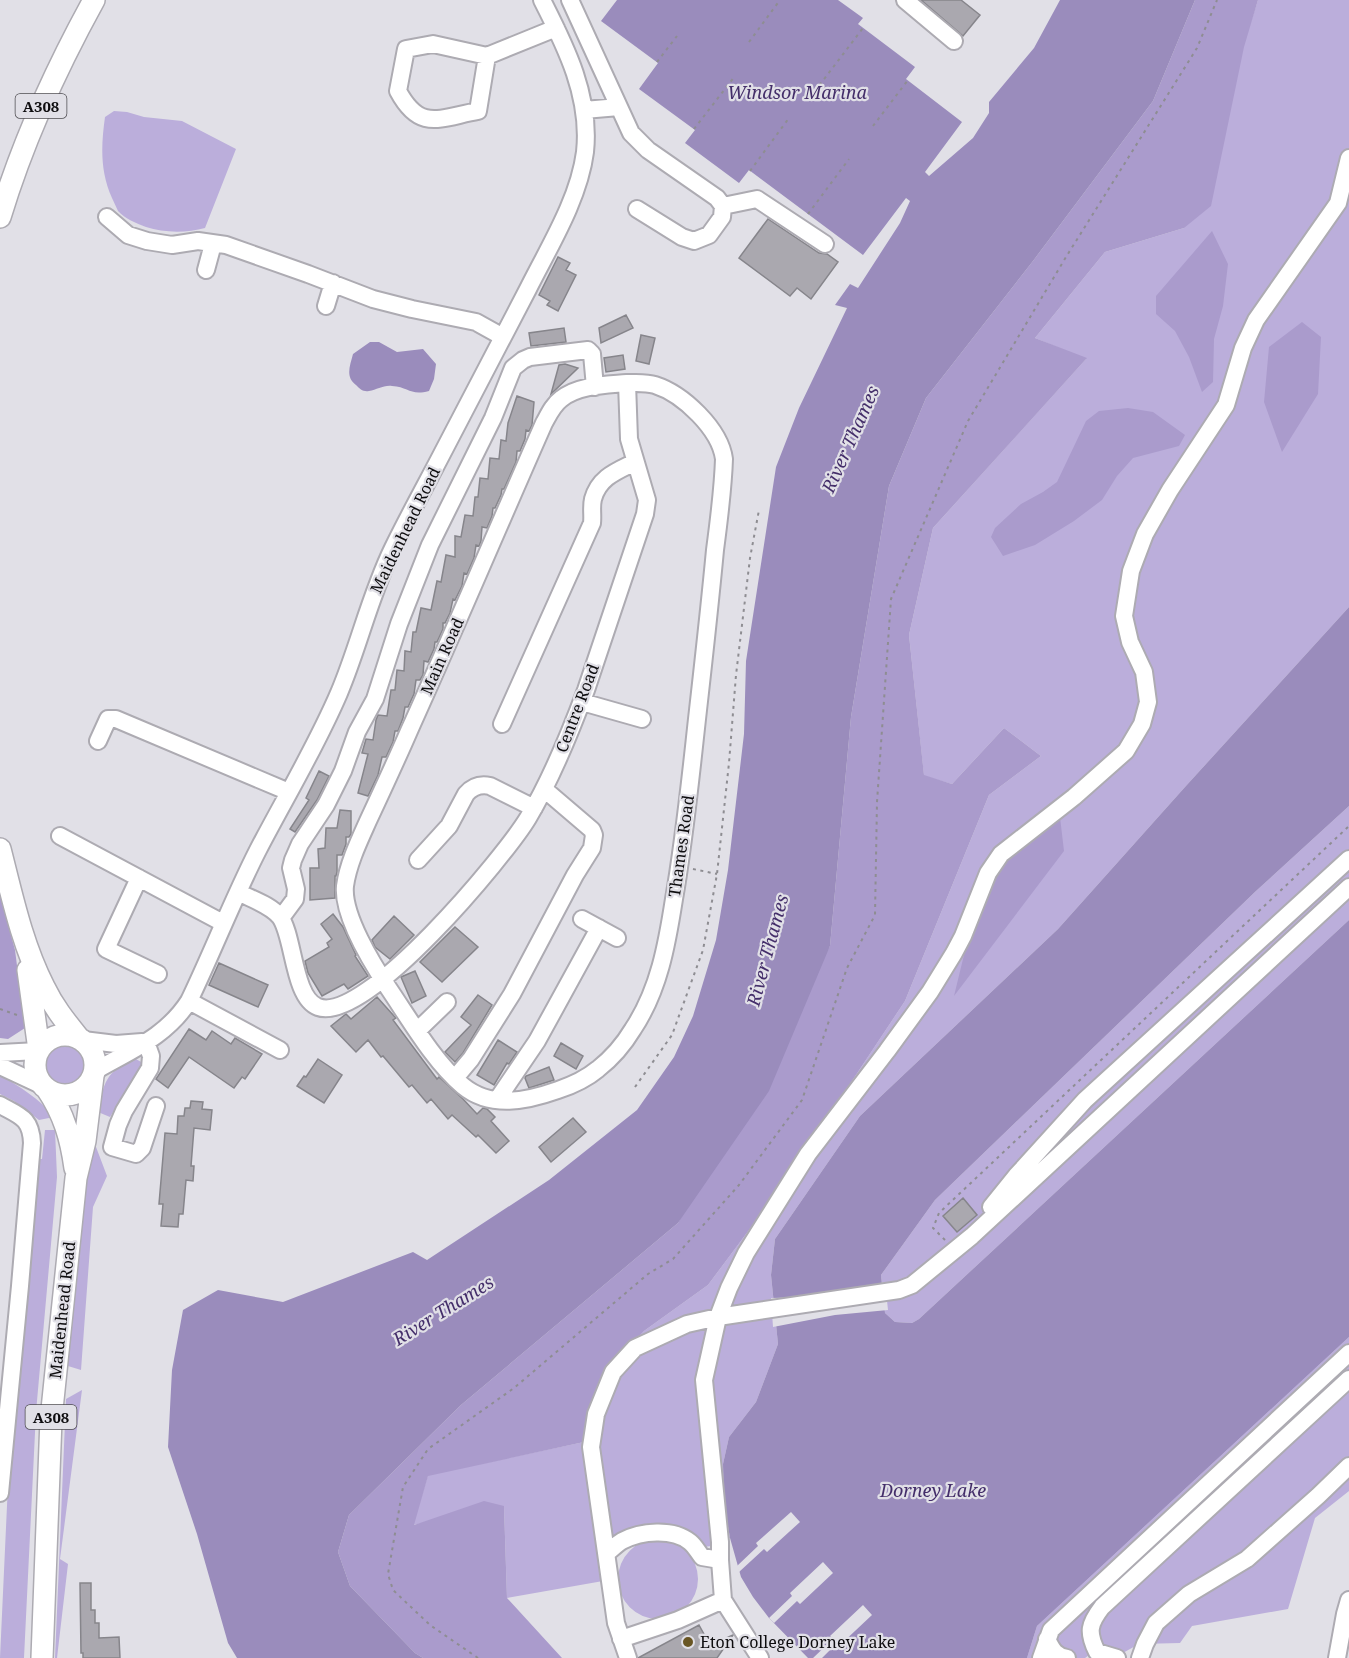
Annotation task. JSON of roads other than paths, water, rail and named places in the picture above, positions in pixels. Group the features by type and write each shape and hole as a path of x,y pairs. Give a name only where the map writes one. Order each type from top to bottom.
{"main road":[{"name":"A308","path":"0,217 16,169 46,94 94,0"},
{"path":"0,849 24,940 38,975 49,998 93,1054 95,1059 94,1074 87,1086 73,1094 62,1095 45,1087 35,1069 38,1051 45,1042 53,1037 67,1034 80,1039"},
{"path":"24,940 38,1051"},
{"name":"Maidenhead Road","path":"42,1658 51,1419 76,1178 85,1141 94,1074"},
{"name":"Maidenhead Road","path":"45,1087 60,1110 67,1129 76,1178"}],"street":[{"name":"Maidenhead Road","path":"94,1074 169,1026 189,1001 238,892 328,718 393,549 558,228 578,180 585,151 586,123 573,66 542,0"},
{"path":"570,0 631,133 648,150 717,198 723,206 722,217 709,235 694,241 682,237 637,209"},
{"path":"904,0 954,41"},
{"path":"487,56 478,111 428,120 411,111 403,102 398,91 406,49 434,44 487,56 556,28"},
{"path":"584,110 619,106"},
{"path":"760,1658 723,1600 720,1542 704,1380 718,1317 729,1288 746,1253 808,1154 930,992 963,936 988,873 1000,854 1074,797 1126,751 1142,724 1148,702 1144,672 1130,642 1124,616 1131,571 1145,534 1170,490 1226,405 1243,348 1256,320 1338,203 1349,158"},
{"path":"723,206 757,199 825,244"},
{"path":"108,217 128,236 172,245 198,241 226,245 373,299 476,322 503,337"},
{"path":"206,270 213,244"},
{"path":"326,306 333,283"},
{"path":"238,892 270,909 281,918 295,899 296,889 291,868 296,852 335,788 357,732 379,689 399,624 430,545 493,418 513,369 523,360 531,357 588,350 593,358 595,387"},
{"name":"Main Road","path":"382,979 361,940 346,901 345,884 351,862 544,423 562,398 577,391 627,383"},
{"name":"Centre Road","path":"281,918 299,980 306,995 314,1006 325,1009 341,1004 366,992 441,925 504,853 534,808 582,702 645,514 647,500 629,439 627,383"},
{"name":"Thames Road","path":"382,979 417,1031 455,1078 470,1091 497,1100 528,1099 579,1082 600,1069 622,1045 642,1016 661,966 680,867 724,459 721,445 711,430 676,395 653,384 627,383"},
{"path":"502,724 592,523 593,499 599,486 607,476 635,462"},
{"path":"582,702 642,719"},
{"path":"98,741 108,719 116,719 289,792"},
{"path":"418,860 449,826 470,789 484,784 534,808"},
{"path":"455,1078 471,1059 503,1009 571,882 592,848 594,836 588,826 544,789"},
{"path":"60,836 224,923"},
{"path":"955,1250 1016,1176 1085,1100 1349,859"},
{"path":"139,878 106,949 158,974"},
{"path":"628,1658 616,1623 591,1447 596,1414 613,1372 635,1348 687,1324 718,1317 899,1290 912,1285 972,1236 1349,887"},
{"path":"582,919 617,938"},
{"path":"497,1100 537,1041 599,928"},
{"path":"189,1001 280,1050"},
{"path":"417,1031 447,1002"},
{"path":"80,1039 126,1044 146,1042 151,1056 150,1068 124,1111 112,1147 136,1154 142,1148 156,1106"},
{"path":"0,1053 38,1051"},
{"path":"0,1066 45,1087"},
{"path":"0,1105 27,1122 31,1129 32,1143 0,1493"},
{"path":"1041,1658 1051,1630 1349,1353"},
{"path":"1117,1658 1091,1656 1092,1619 1102,1607 1349,1379"},
{"path":"1140,1658 1144,1644 1156,1623 1189,1594 1246,1559 1349,1466"},
{"path":"607,1553 622,1541 657,1532 672,1533 690,1542 702,1557 720,1560"},
{"path":"621,1639 678,1620 723,1600"},
{"path":"1337,1658 1349,1600"},
{"path":"1047,1639 1052,1651 1067,1658"}],"water":[{"path":"617,0 838,0 863,18 858,24 915,67 906,79 962,122 925,172 929,176 973,138 989,113 989,102 1034,48 1060,0 1195,0 1153,101 1033,261 926,398 889,486 851,717 830,946 769,1091 678,1223 461,1405 349,1515 338,1552 350,1586 415,1653 423,1658 237,1658 228,1643 197,1534 168,1447 172,1370 183,1310 218,1290 283,1302 413,1252 427,1260 549,1180 637,1110 674,1057 693,1016 716,940 728,870 744,734 746,661 776,467 799,408 847,308 835,305 850,284 858,288 900,223 910,201 906,198 863,255 749,170 739,183 685,143 695,130 639,89 658,63 601,21"},
{"path":"370,342 379,342 397,352 423,349 436,364 434,379 429,391 413,392 392,386 367,391 359,388 350,378 349,371 353,354"},
{"name":"Dorney Lake","path":"1349,607 1349,806 1256,891 935,1200 881,1275 885,1313 895,1322 912,1323 919,1319 1349,920 1349,1337 1037,1626 1027,1658 808,1658 769,1618 741,1577 730,1538 724,1504 723,1464 729,1437 756,1402 778,1344 771,1275 775,1239 860,1116 1058,929"}],"place":[{"name":"Eton College Dorney Lake","path":"688,1642"}],"water label":[{"name":"Windsor Marina","path":"797,92"},
{"name":"River Thames","path":"850,439"},
{"name":"River Thames","path":"767,950"},
{"name":"River Thames","path":"443,1310"}]}
